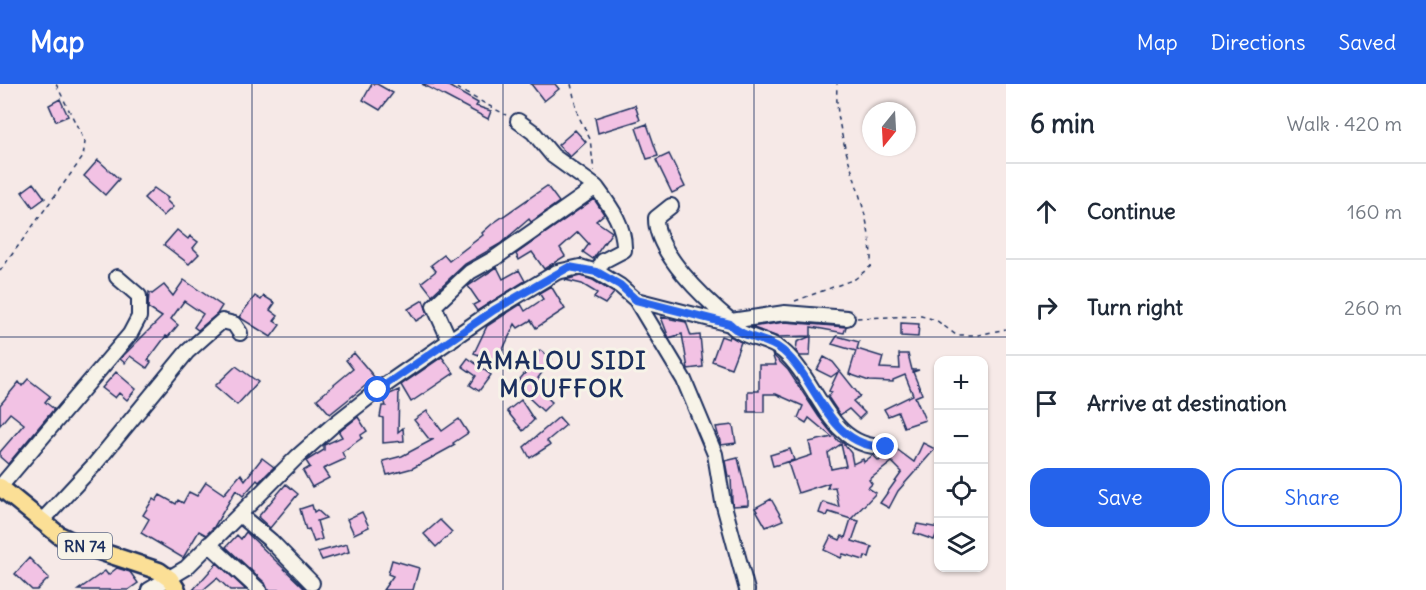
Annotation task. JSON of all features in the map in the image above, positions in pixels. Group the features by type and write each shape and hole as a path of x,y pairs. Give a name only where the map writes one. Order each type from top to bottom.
{"main road":[{"name":"RN 74","path":"0,487 41,522 75,543 146,566 173,584"}],"street":[{"path":"518,121 532,132 553,156 596,187 612,208 624,236 624,250 603,261 597,272"},
{"path":"450,341 434,306 470,272 495,258 596,187"},
{"path":"671,206 656,218 656,227 679,268 709,302 731,322 738,333 768,342 783,351 840,429 871,447 886,447"},
{"path":"149,590 173,584 209,544 332,426 450,341 557,272 580,267 597,272 620,285 636,300 684,380 715,454 723,502 747,590"},
{"path":"0,487 130,334 139,317 139,296 117,277"},
{"path":"636,300 731,322 785,313 847,318"},
{"path":"41,522 95,464 187,352 222,321 234,324 240,333"},
{"path":"240,515 271,541 312,583"},
{"path":"209,544 260,590"}],"path":[{"path":"0,271 83,157 85,142 56,84"},
{"path":"449,84 518,121"},
{"path":"571,84 578,115 590,139 596,187"},
{"path":"787,303 808,298 855,279 871,266 865,208 845,152 836,104 837,84"},
{"path":"847,318 921,316 936,320 956,334 978,335 1006,329"}],"building":[{"path":"372,84 377,84 393,93 380,110 363,100"},
{"path":"422,84 445,84 478,103 476,106 491,111 488,119"},
{"path":"531,84 555,84 559,89 544,101"},
{"path":"60,99 68,116 56,121 49,105"},
{"path":"635,105 640,120 598,133 595,118"},
{"path":"647,124 658,156 647,159 636,128"},
{"path":"575,130 586,142 570,157 558,145"},
{"path":"669,154 685,187 672,193 656,160"},
{"path":"98,160 119,179 105,195 84,176"},
{"path":"34,183 45,198 33,207 22,192"},
{"path":"547,186 559,202 531,222 529,219 500,244 465,264 432,295 422,282 436,271 431,265 444,255 449,261 483,235 482,233 492,224"},
{"path":"154,188 168,198 166,200 173,207 163,216 144,198"},
{"path":"594,199 604,214 596,221 612,232 593,259 583,252 589,244 578,232 560,248 565,256 544,269 532,252 519,260 516,254"},
{"path":"177,230 188,239 190,236 198,242 193,248 199,254 189,264 164,245"},
{"path":"497,267 503,279 519,270 525,281 477,311 473,305 479,302 468,286"},
{"path":"580,276 593,280 614,293 605,304 594,298 597,293 582,284 565,280"},
{"path":"184,280 222,306 217,314 198,330 194,327 203,314 184,301 171,319 178,325 168,337 166,336 148,360 151,362 147,368 130,356 125,363 120,359 162,317 148,308 149,292 152,294 164,285 173,296"},
{"path":"551,286 565,309 536,328 531,320 518,328 515,324 497,362 474,353 487,326 521,304 525,311 543,299 539,293"},
{"path":"255,296 261,300 264,296 275,303 270,310 278,316 274,321 280,325 271,337 239,317"},
{"path":"423,300 428,314 416,321 408,309"},
{"path":"661,317 686,322 691,336 700,335 703,367 688,369 682,334 669,338"},
{"path":"785,322 846,327 844,333 811,327 811,336 778,337 751,327"},
{"path":"901,323 919,324 918,337 901,336"},
{"path":"721,336 729,339 730,336 741,342 731,368 712,361"},
{"path":"811,336 810,356 800,356 796,352 797,342"},
{"path":"837,336 859,342 857,349 883,357 880,368 900,369 899,354 908,354 912,370 919,370 913,372 922,394 915,397 925,420 904,427 898,412 888,416 884,409 913,395 905,375 893,382 869,381 849,374 856,351 832,344"},
{"path":"540,350 552,359 538,378 542,381 536,388 552,402 543,411 515,385 531,366 529,365"},
{"path":"354,353 375,378 330,414 317,399 353,369 346,360"},
{"path":"772,354 788,370 819,417 851,453 853,464 863,459 864,462 873,455 879,461 883,456 890,455 895,448 914,462 923,443 934,450 898,491 889,508 880,503 902,472 892,462 869,480 872,484 868,488 876,493 851,519 829,512 827,516 819,513 823,502 839,507 835,487 827,488 829,483 798,493 788,463 812,455 809,442 832,437 809,418 806,423 798,418 803,406 776,394 764,394 764,412 748,412 748,391 759,391 759,365 776,365","holes":["841,444 846,466 831,469 828,453"]},
{"path":"442,357 454,373 411,402 401,385"},
{"path":"824,357 833,362 860,396 853,401 865,413 859,419 849,409 840,415 828,397 832,392 829,391 838,372 831,377 817,370"},
{"path":"468,358 491,375 479,391 470,385 476,376 462,366"},
{"path":"236,366 258,382 237,405 215,386"},
{"path":"116,372 136,389 127,400 119,393 115,398 102,388"},
{"path":"28,379 50,396 45,402 54,409 8,464 0,457 0,452 24,424 10,413 0,425 0,405 19,382 22,386"},
{"path":"399,390 398,432 403,428 404,441 383,443 383,418 380,417 382,406 386,406 383,397"},
{"path":"521,400 534,420 523,431 507,411"},
{"path":"427,411 442,431 459,419 468,433 453,443 455,445 413,468 387,475 383,461 402,456 434,439 429,439 414,420"},
{"path":"358,417 367,431 361,435 362,438 342,452 345,459 323,469 329,478 312,487 303,471 310,467 306,461 324,450 324,445 342,437 339,432"},
{"path":"559,417 566,425 547,441 550,445 530,458 524,447"},
{"path":"733,425 736,443 721,445 716,427"},
{"path":"790,449 794,460 773,466 770,455"},
{"path":"262,458 274,467 259,482 257,480 243,496 236,490 214,527 206,535 199,531 183,558 141,533 149,519 143,515 153,499 156,501 160,495 176,504 178,500 183,503 189,492 197,496 206,482 224,494 241,474 245,480"},
{"path":"738,458 748,505 733,506 731,477 728,477 725,461"},
{"path":"286,484 298,494 270,528 258,517"},
{"path":"771,499 783,520 766,527 755,508"},
{"path":"312,505 314,512 317,510 326,518 317,521 322,539 314,542 309,529 306,530 300,509"},
{"path":"362,512 369,527 354,534 347,519"},
{"path":"851,519 859,521 852,541 872,547 869,557 865,556 864,560 843,554 841,558 824,550 831,536 840,540 842,536 845,538"},
{"path":"440,520 452,532 436,547 424,534"},
{"path":"917,524 934,527 934,540 914,533"},
{"path":"246,532 304,588 302,590 268,590 265,583 226,547 237,535 241,539"},
{"path":"347,544 349,552 322,560 318,552"},
{"path":"29,558 49,578 37,590 32,590 15,574"},
{"path":"392,560 419,568 413,590 383,590 393,576 388,574"},
{"path":"217,563 246,590 230,590 217,578 203,590 193,590"},
{"path":"117,568 130,572 138,583 128,590 78,590 105,571 108,575"}],"district":[{"name":"AMALOU SIDI MOUFFOK","path":"562,375"}],"route":[{"path":"378,390 494,310 557,272 569,267 580,267 597,272 620,285 636,300 730,324 738,333 768,342 783,351 820,405 840,429 871,447 886,447"}]}
